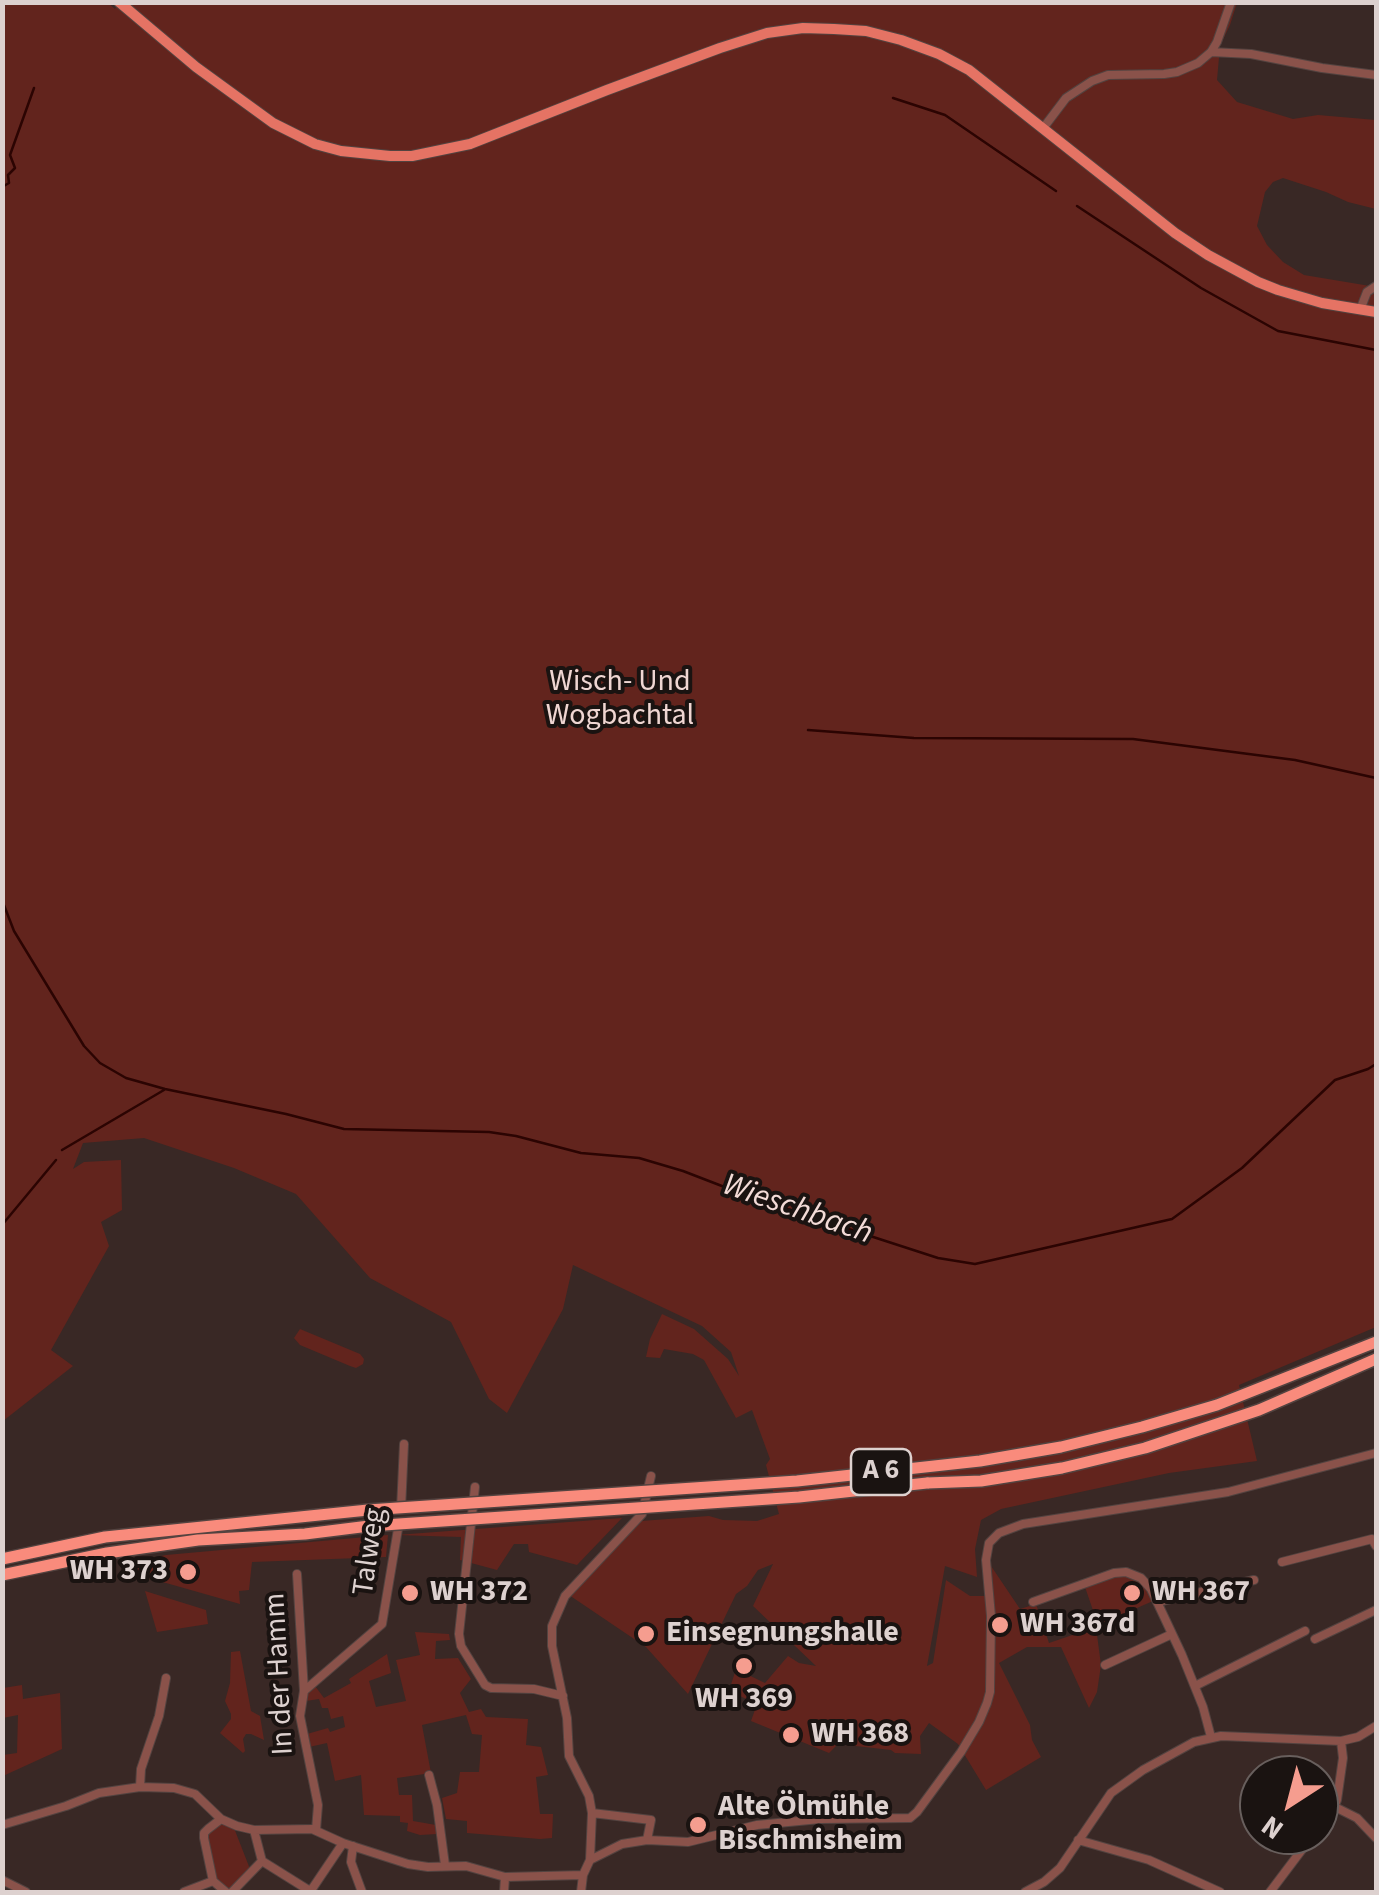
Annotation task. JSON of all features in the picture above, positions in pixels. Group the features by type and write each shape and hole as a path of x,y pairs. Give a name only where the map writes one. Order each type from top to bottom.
{"highway":[{"name":"A 6","path":"2,1559 106,1537 368,1510 778,1483 980,1461 1061,1447 1180,1416 1253,1392 1376,1342"},
{"name":"A 6","path":"2,1575 107,1553 198,1540 981,1481 1062,1468 1207,1429 1296,1395 1376,1358"}],"main road":[{"path":"119,2 196,67 273,124 315,144 366,155 412,156 470,144 767,33 803,28 866,32 901,40 969,70 1208,256 1278,290 1322,303 1376,312"}],"street":[{"path":"1044,127 1066,98 1092,81 1108,75 1177,72 1198,64 1217,42 1231,2"},
{"path":"1211,52 1251,54 1376,74"},
{"path":"1360,310 1367,292 1376,286"},
{"name":"Talweg","path":"304,1691 382,1624 397,1542 404,1444"},
{"path":"590,1860 622,1844 647,1840 688,1842 756,1825 910,1818 973,1741 985,1711 990,1692 991,1616 986,1560 994,1537 1023,1524 1262,1484 1376,1453"},
{"path":"581,1892 590,1860 592,1814 589,1796 570,1756 551,1638 565,1596 642,1514 651,1476"},
{"path":"475,1487 459,1634 461,1646 485,1685 491,1688 534,1689 562,1696"},
{"path":"1282,1562 1372,1539 1376,1546"},
{"path":"1033,1602 1118,1572 1141,1578 1151,1589 1196,1686 1211,1737"},
{"name":"In der Hamm","path":"298,1574 304,1691 300,1724 318,1805 316,1830"},
{"path":"1157,1602 1254,1580"},
{"path":"1315,1639 1376,1610"},
{"path":"1196,1686 1305,1631"},
{"path":"1105,1665 1172,1634"},
{"path":"140,1787 141,1769 160,1716 166,1678"},
{"path":"1025,1892 1060,1868 1111,1793 1194,1742 1211,1737 1340,1740 1358,1737 1376,1726"},
{"path":"1339,1782 1343,1758 1340,1740"},
{"path":"429,1775 445,1865"},
{"path":"2,1825 99,1793 140,1787 187,1790 221,1818 254,1830 316,1830 408,1864 466,1866 504,1877 583,1876"},
{"path":"1339,1808 1357,1818 1376,1838"},
{"path":"592,1814 651,1820 647,1840"},
{"path":"221,1818 204,1833 212,1881 229,1892 262,1861"},
{"path":"254,1830 262,1861 310,1892 348,1844"},
{"path":"1078,1840 1164,1865 1220,1892"},
{"path":"348,1844 362,1892"},
{"path":"1270,1892 1298,1855"},
{"path":"504,1877 504,1892"},
{"path":"2,1880 26,1892"},
{"path":"184,1892 212,1881"}],"green space":[{"name":"Wisch- Und Wogbachtal","path":"118,2 1237,3 1220,46 1217,80 1237,102 1293,119 1318,115 1376,120 1376,209 1283,178 1265,192 1257,226 1267,245 1283,262 1304,275 1376,287 1376,1327 1239,1385 1257,1461 1169,1473 1001,1509 981,1520 975,1549 977,1577 945,1566 927,1666 933,1663 946,1580 970,1596 991,1596 989,1563 1020,1609 1036,1604 1049,1643 1096,1627 1101,1665 1097,1692 1089,1708 1061,1647 1027,1647 999,1663 1030,1725 1041,1757 986,1790 958,1744 929,1723 920,1736 921,1754 838,1744 829,1753 751,1721 757,1704 729,1691 736,1669 765,1683 788,1656 816,1666 753,1606 773,1564 758,1570 736,1594 688,1694 646,1647 569,1595 641,1521 709,1516 757,1521 779,1514 766,1465 770,1459 752,1410 736,1418 704,1360 693,1354 664,1349 660,1358 646,1357 662,1314 694,1329 728,1359 739,1376 731,1352 702,1326 573,1265 563,1309 507,1413 489,1399 451,1322 370,1278 296,1194 144,1138 83,1143 73,1169 84,1162 121,1160 122,1210 101,1222 109,1246 51,1350 73,1366 3,1421 3,3 108,3 115,9"},
{"path":"300,1329 360,1354 363,1364 356,1368 300,1345 294,1338"},
{"path":"622,1518 577,1565 529,1552 528,1544 514,1544 497,1570 460,1560 461,1537 396,1535"},
{"path":"388,1535 386,1557 252,1562 249,1590 239,1591 240,1604 138,1572 138,1561 166,1555"},
{"path":"1126,1576 1147,1588 1153,1601 1098,1625 1085,1587"},
{"path":"145,1591 206,1610 208,1624 157,1632"},
{"path":"415,1632 449,1634 450,1640 436,1641 435,1659 458,1658 471,1679 460,1693 469,1712 481,1709 486,1717 528,1719 526,1745 541,1747 548,1775 536,1777 540,1814 553,1814 552,1838 467,1833 467,1821 446,1819 442,1798 457,1793 460,1772 479,1772 482,1735 472,1734 466,1715 422,1725 431,1773 397,1778 399,1795 412,1795 413,1821 436,1825 437,1834 407,1831 408,1823 400,1822 400,1816 364,1815 361,1775 335,1781 327,1743 309,1747 307,1734 345,1727 343,1716 331,1719 328,1708 322,1708 319,1699 306,1701 315,1686 324,1698 351,1683 349,1679 387,1654 391,1673 369,1681 376,1707 406,1701 396,1660 420,1655"},
{"path":"240,1651 251,1711 260,1716 264,1740 246,1734 243,1753 220,1733 231,1719 225,1701 231,1652"},
{"path":"22,1685 23,1699 60,1693 62,1749 3,1776 3,1755 17,1753 18,1715 3,1718 3,1688"},
{"path":"221,1821 234,1828 250,1869 229,1892 215,1880 205,1834"}],"waterway":[{"path":"2,187 9,183 8,175 15,168 10,155 34,88"},
{"path":"893,98 945,115 1056,191"},
{"path":"2,190 2,196"},
{"path":"1077,206 1201,288 1278,331 1376,350"},
{"path":"808,730 914,738 1133,739 1295,760 1376,778"},
{"name":"Wieschbach","path":"2,900 14,931 84,1046 100,1063 126,1078 344,1129 489,1132 581,1153 639,1158 938,1258 975,1264 1172,1219 1242,1168 1335,1080 1376,1064"},
{"path":"62,1150 164,1090"},
{"path":"2,1225 56,1160"}],"place":[{"name":"WH 373","path":"188,1572"},
{"name":"WH 372","path":"410,1593"},
{"name":"WH 367","path":"1132,1593"},
{"name":"WH 367d","path":"1000,1625"},
{"name":"Einsegnungshalle","path":"646,1634"},
{"name":"WH 369","path":"744,1666"},
{"name":"WH 368","path":"791,1735"},
{"name":"Alte Ölmühle Bischmisheim","path":"698,1825"}]}
